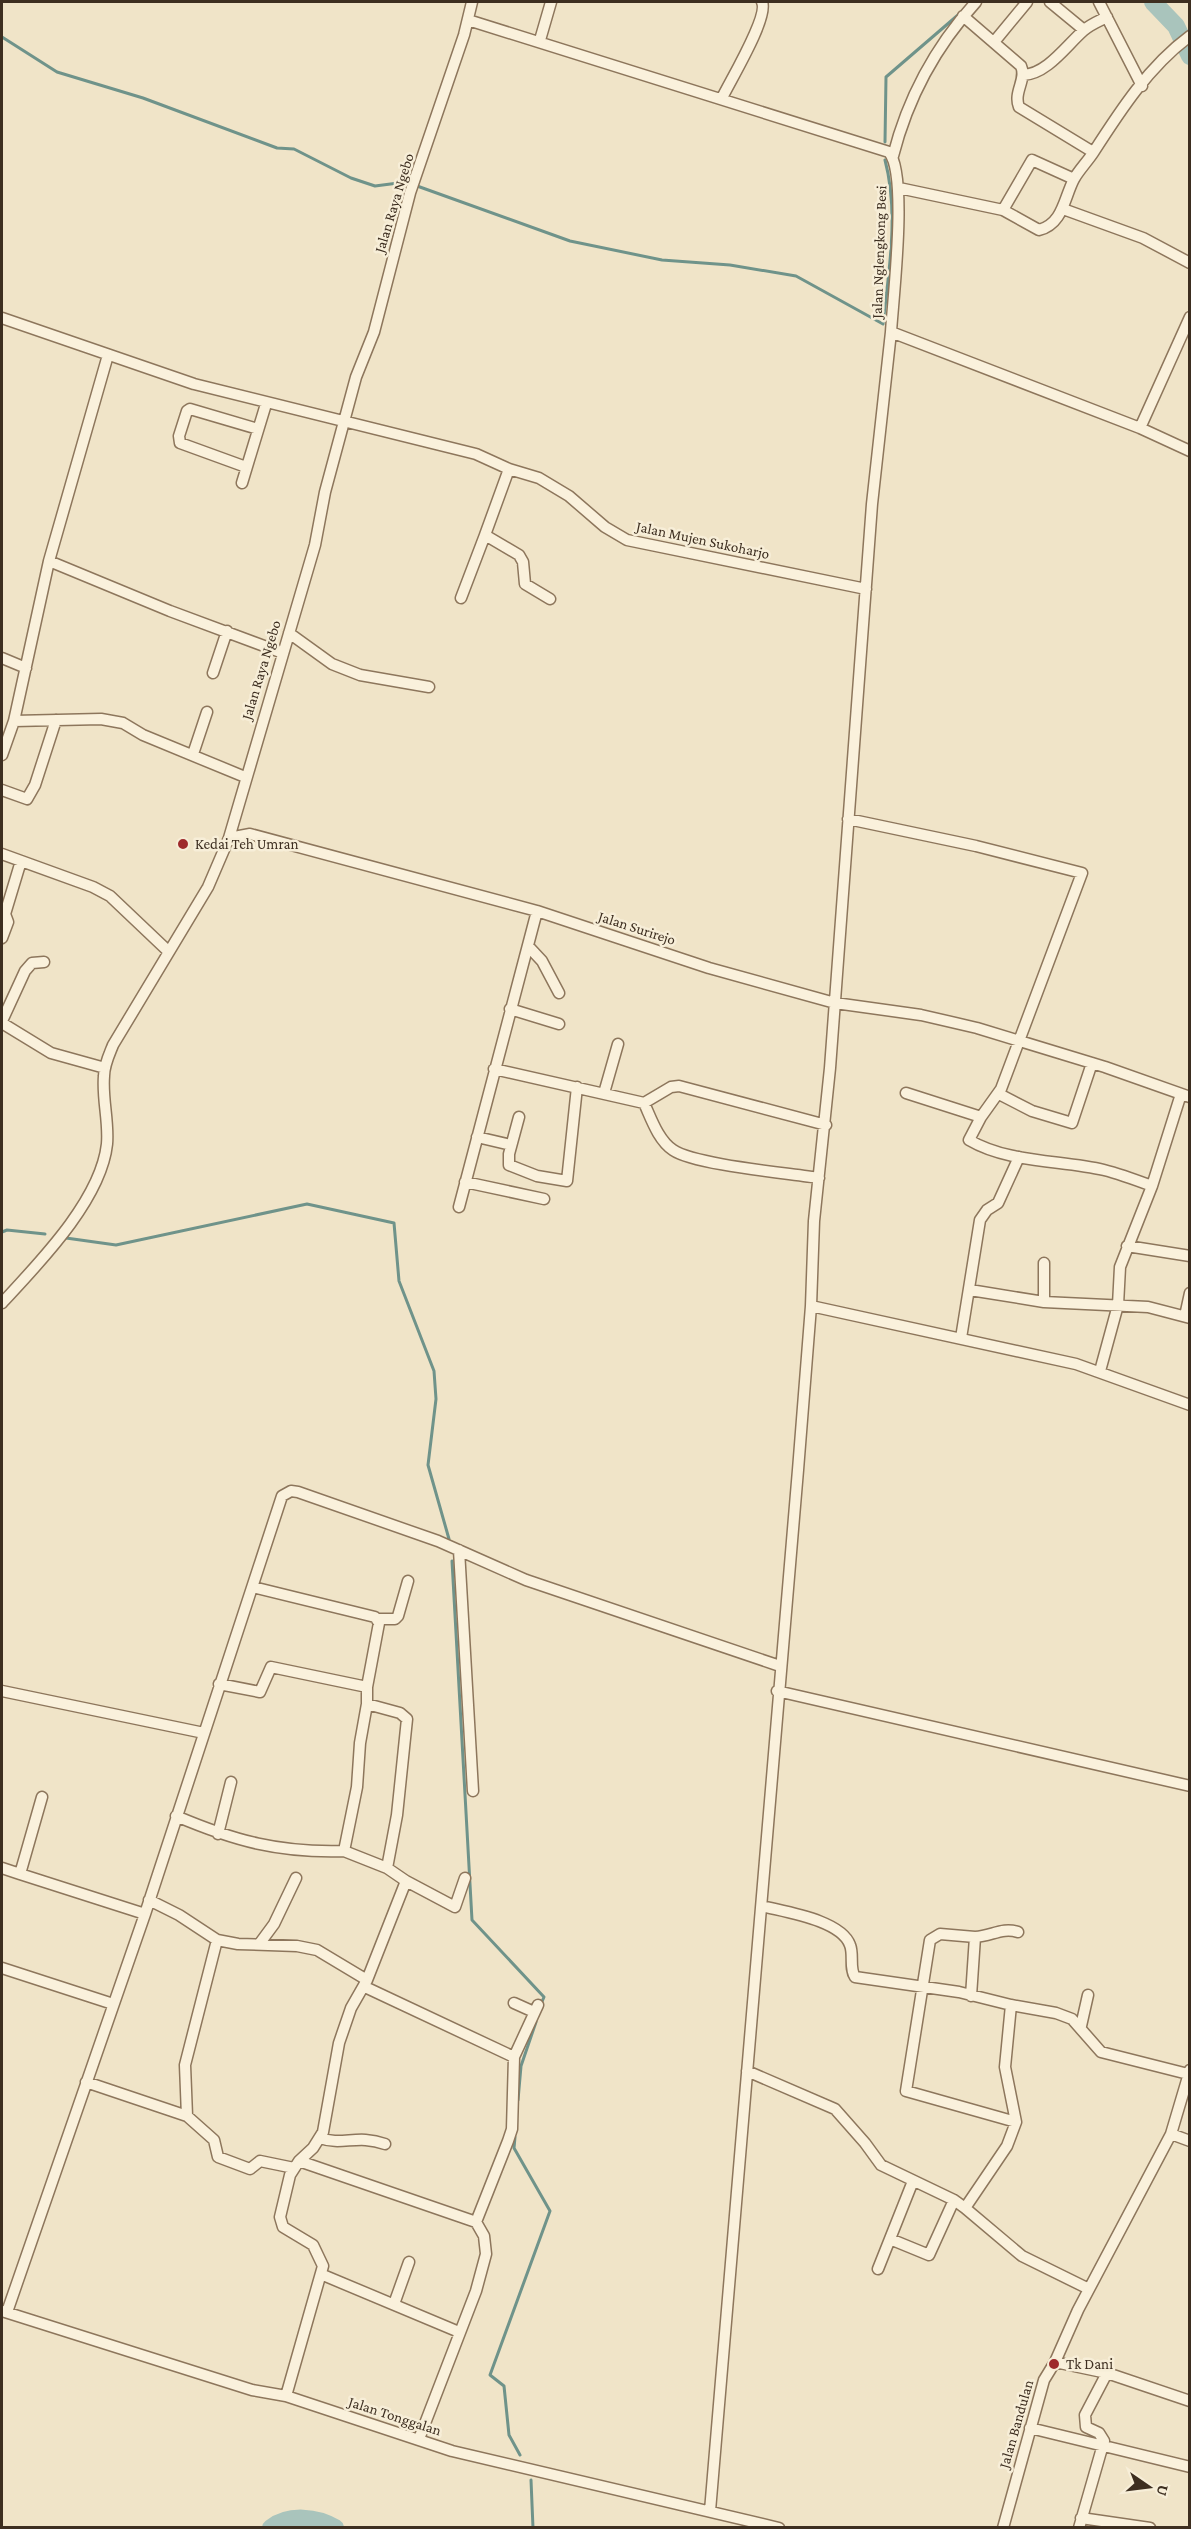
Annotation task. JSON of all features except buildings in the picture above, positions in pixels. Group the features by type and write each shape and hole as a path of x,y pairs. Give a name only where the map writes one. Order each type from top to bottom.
{"street":[{"name":"Jalan Raya Ngebo","path":"2,1303 55,1242 96,1181 106,1148 105,1068 113,1045 208,887 229,838 245,777 315,545 325,492 356,377 374,332 410,193 472,2"},
{"path":"540,40 551,2"},
{"path":"722,98 755,33 763,11 762,2"},
{"path":"468,20 540,40 882,148 893,156 910,101 946,38 976,2"},
{"path":"994,42 1027,2"},
{"path":"1050,2 1084,30"},
{"path":"1099,2 1142,86"},
{"path":"963,16 1021,66 1023,75 1016,100 1019,107 1093,152"},
{"path":"1023,75 1035,73 1063,51 1084,30 1107,17"},
{"path":"899,188 1003,210 1039,230 1048,228 1063,210 1074,179 1125,104 1175,46 1188,37"},
{"name":"Jalan Nglengkong Besi","path":"893,156 899,188 891,332 1140,428 1190,451"},
{"path":"1003,210 1032,160 1074,179"},
{"path":"1063,210 1143,238 1190,263"},
{"path":"1140,428 1190,317"},
{"name":"Jalan Mujen Sukoharjo","path":"2,318 194,384 266,404 344,420 476,454 510,469 539,478 627,540 866,588"},
{"path":"710,2511 811,1306 810,1267 826,1125 866,588 891,332"},
{"path":"2,755 14,722 49,561 108,354"},
{"path":"242,483 266,404"},
{"path":"246,467 180,443 179,436 186,411 189,409 258,429"},
{"path":"461,598 510,469"},
{"path":"485,536 519,555 523,562 525,584 550,599"},
{"path":"49,561 282,653"},
{"path":"213,673 227,632"},
{"path":"288,633 333,663 360,675 429,687"},
{"path":"2,658 26,668"},
{"path":"193,754 207,712"},
{"path":"14,722 101,719 123,723 143,735 245,777"},
{"path":"2,790 27,799 35,785 56,720"},
{"path":"235,815 250,834"},
{"path":"848,819 976,846 1082,873 999,1094 981,1117 970,1141 1019,1157 1104,1170 1152,1186"},
{"name":"Jalan Surirejo","path":"229,838 250,834 537,911 709,968 835,1003 921,1015 978,1028 1092,1063 1185,1096"},
{"path":"2,854 110,896 169,952"},
{"path":"2,938 8,922 5,914 21,861"},
{"path":"459,1207 537,911"},
{"path":"528,946 542,961 559,993"},
{"path":"44,962 33,963 25,971 2,1022 51,1053 105,1068"},
{"path":"510,1009 559,1024"},
{"path":"604,1093 618,1044"},
{"path":"999,1094 1032,1111 1072,1123 1092,1063"},
{"path":"494,1069 644,1103 671,1087 679,1086 826,1125"},
{"path":"519,1117 507,1160 513,1168 557,1181 567,1181 577,1087"},
{"path":"906,1093 981,1117"},
{"path":"1100,1371 1118,1305 1120,1268 1185,1096"},
{"path":"644,1103 662,1140 675,1151 708,1161 819,1178"},
{"path":"477,1137 511,1145"},
{"path":"961,1338 980,1220 987,1210 998,1203 1019,1157"},
{"path":"465,1182 544,1199"},
{"path":"1127,1246 1190,1256"},
{"path":"1044,1263 1044,1302"},
{"path":"970,1290 1044,1302 1148,1307 1187,1317 1190,1293"},
{"path":"811,1306 1100,1371 1190,1406"},
{"path":"4,2312 145,1914 282,1496 291,1491 459,1550 526,1580 780,1666"},
{"path":"459,1550 473,1791"},
{"path":"253,1587 378,1619 395,1619 398,1616 408,1581"},
{"path":"345,1851 357,1787 367,1687 379,1632 378,1619"},
{"path":"219,1684 260,1692 271,1667 367,1687"},
{"path":"2,1691 204,1733"},
{"path":"777,1691 1190,1786"},
{"path":"367,1704 400,1713 407,1719 397,1815 387,1868"},
{"path":"218,1833 231,1782"},
{"path":"20,1874 42,1797"},
{"path":"176,1816 249,1844 278,1848 345,1851 387,1868 406,1881 455,1907 465,1878"},
{"path":"2,1868 145,1914"},
{"path":"260,1943 273,1924 296,1878"},
{"path":"285,2396 323,2275 322,2257 314,2245 281,2223 283,2204 296,2165 320,2138 339,2043 351,2008 366,1983 406,1881"},
{"path":"149,1900 179,1915 217,1940 238,1944 260,1943 317,1950 366,1983 514,2057"},
{"path":"762,1906 825,1923 843,1934 850,1945 852,1972 855,1977 923,1987 1056,2013 1081,2026 1096,2049 1101,2052 1189,2072"},
{"path":"1016,2122 906,2091 927,1948 934,1936 940,1934 975,1937 1000,1929 1018,1932"},
{"path":"971,1996 975,1937"},
{"path":"187,2116 185,2065 217,1940"},
{"path":"2,1968 113,2004"},
{"path":"1081,2026 1088,1995"},
{"path":"476,2222 512,2129 514,2057 536,2008 514,2003"},
{"path":"965,2208 1007,2146 1016,2122 1005,2067 1011,2005"},
{"path":"747,2071 835,2109 866,2143 881,2165 954,2200 1022,2256 1089,2289"},
{"name":"Jalan Bandulan","path":"1003,2528 1044,2380 1171,2134 1189,2072"},
{"path":"86,2082 187,2116 214,2140 218,2157 250,2169 260,2161 296,2165 476,2222 484,2236 486,2254 476,2291 420,2439"},
{"path":"1171,2134 1190,2140"},
{"path":"320,2138 330,2141 365,2138 385,2144"},
{"path":"878,2269 913,2181"},
{"path":"890,2239 929,2255 954,2200"},
{"path":"394,2304 409,2262"},
{"path":"323,2275 459,2332"},
{"name":"Jalan Tonggalan","path":"4,2312 252,2390 285,2396 452,2451 779,2528"},
{"path":"1055,2362 1107,2373 1190,2401"},
{"path":"1107,2373 1085,2415 1084,2422 1102,2437 1103,2445 1080,2523 1150,2528"},
{"path":"1030,2428 1190,2467"}],"waterway":[{"path":"1153,2 1176,26 1190,56"},
{"path":"885,142 886,77 958,15"},
{"path":"2,37 57,72 143,98 277,148 294,149 351,178 375,186 406,182 570,241 662,260 730,265 796,276 883,324 892,221 885,160"},
{"path":"66,1238 116,1245 307,1204 394,1223 399,1281 434,1371 436,1399 428,1465 449,1539"},
{"path":"2,1232 7,1230 45,1234"},
{"path":"452,1561 472,1920 544,1997 541,2004"},
{"path":"518,2100 521,2066 536,2022"},
{"path":"515,2137 514,2148 550,2211 490,2375 504,2386 509,2435 520,2455"},
{"path":"531,2480 533,2528"},
{"path":"271,2528 294,2519 312,2519 335,2528"}],"place":[{"name":"Kedai Teh Umran","path":"183,844"},
{"name":"Tk Dani","path":"1054,2364"}]}
